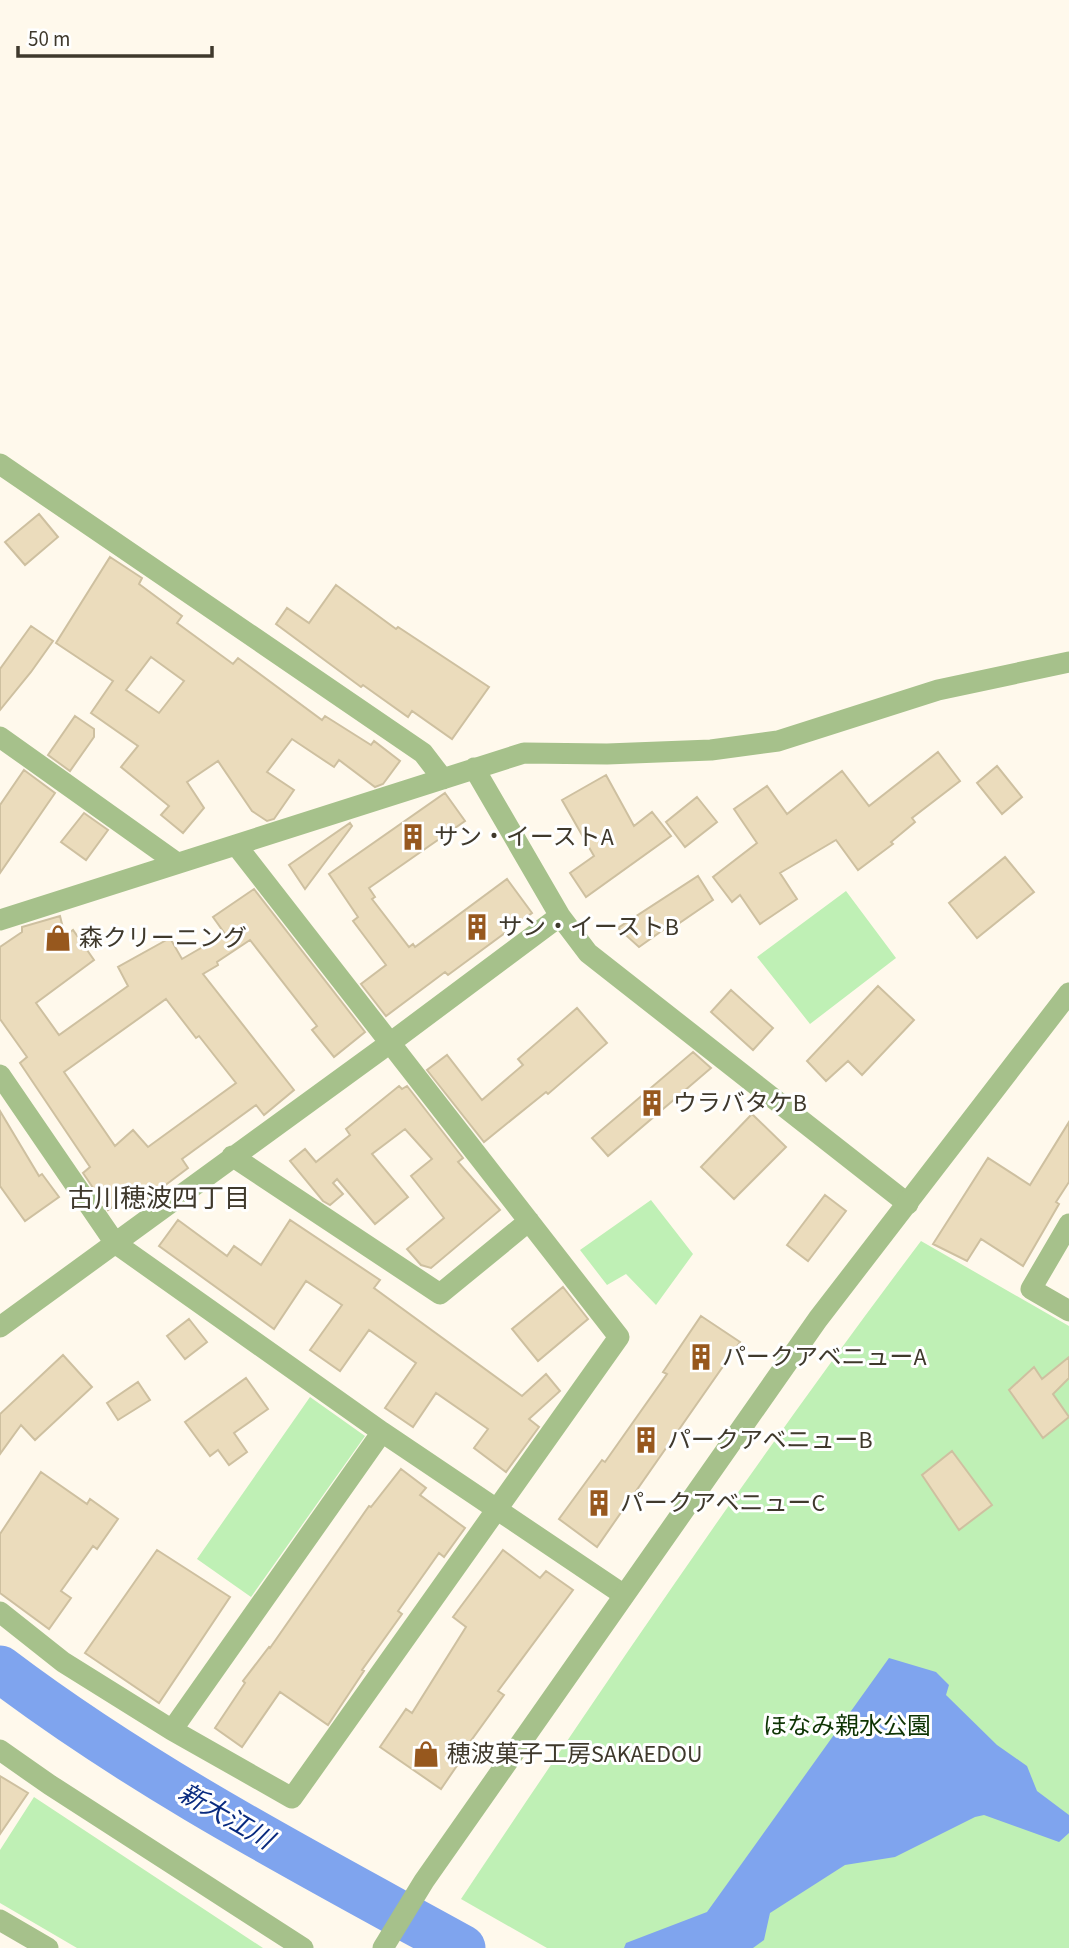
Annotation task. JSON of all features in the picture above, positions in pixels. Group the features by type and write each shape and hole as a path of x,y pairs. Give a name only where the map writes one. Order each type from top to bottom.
{"street":[{"path":"0,464 423,753 443,779"},
{"path":"0,920 524,753 607,754 711,750 778,741 939,690 1069,662"},
{"path":"0,737 177,863"},
{"path":"474,768 560,916 588,953 908,1204"},
{"path":"0,1612 63,1662 172,1730 292,1798 619,1337 236,845"},
{"path":"0,1326 560,916"},
{"path":"388,1940 424,1881 818,1319 1069,993"},
{"path":"0,1075 115,1243 382,1432 624,1595"},
{"path":"232,1156 440,1294 529,1221"},
{"path":"1069,1224 1031,1289 1069,1311"},
{"path":"172,1730 382,1432"},
{"path":"0,1750 50,1786 303,1948"},
{"path":"0,1920 40,1946"}],"green space":[{"path":"846,891 896,958 810,1024 757,957"},
{"path":"651,1200 693,1254 656,1305 626,1274 607,1285 580,1250"},
{"name":"ほなみ親水公園","path":"921,1241 1069,1326 1069,1948 547,1948 461,1899 744,1484"},
{"path":"310,1397 365,1436 251,1597 197,1559"},
{"path":"34,1797 263,1948 77,1948 0,1903 0,1850"}],"water":[{"path":"889,1658 936,1672 949,1685 946,1695 997,1745 1027,1766 1037,1791 1069,1815 1069,1833 1059,1842 984,1815 975,1817 895,1857 845,1865 770,1913 764,1940 753,1948 624,1948 626,1943 707,1912"}],"building":[{"path":"39,514 58,537 25,565 5,542"},
{"path":"110,557 142,578 139,584 182,616 177,623 233,664 238,658 322,720 325,716 371,745 374,741 400,761 383,784 375,787 339,760 334,767 292,739 267,772 294,790 274,819 267,821 252,811 218,761 187,782 204,808 183,833 161,815 169,806 121,767 138,746 91,713 113,681 56,643","holes":["151,657 184,681 159,713 126,690"]},
{"path":"336,585 396,629 398,627 489,687 452,739 412,711 408,717 363,685 361,687 276,624 287,608 309,623"},
{"path":"31,626 53,641 0,710 0,669"},
{"path":"75,716 94,729 94,737 70,771 48,755"},
{"path":"938,752 960,781 912,818 915,822 891,842 893,844 858,870 836,840 780,873 797,899 760,924 740,895 732,902 713,877 757,843 734,809 767,786 787,814 842,771 869,806"},
{"path":"997,766 1022,797 1002,814 977,783"},
{"path":"24,770 55,793 0,873 0,805"},
{"path":"606,775 634,826 652,812 671,836 586,897 570,873 594,856 562,800"},
{"path":"445,793 465,821 369,888 375,897 372,899 409,947 413,944 415,947 507,879 532,913 448,975 445,972 386,1016 361,984 386,965 353,921 358,917 329,874"},
{"path":"697,797 717,822 685,847 666,822"},
{"path":"84,813 108,830 86,860 61,842"},
{"path":"350,823 352,826 305,889 289,865"},
{"path":"1005,857 1034,892 977,938 949,903"},
{"path":"698,876 713,900 675,926 673,923 639,947 618,928"},
{"path":"254,889 365,1032 334,1057 312,1030 317,1026 250,940 217,962 218,965 203,974 294,1090 264,1115 256,1105 182,1159 188,1168 139,1205 130,1195 108,1210 83,1173 90,1167 20,1063 27,1057 0,1019 0,947 22,932 22,927 60,916 65,936 73,930 94,960 36,1003 59,1035 128,986 118,967 170,938 182,959 225,934 213,917","holes":["166,999 196,1038 199,1036 236,1083 148,1147 133,1130 115,1146 64,1072"]},
{"path":"878,986 914,1020 862,1075 848,1061 826,1081 807,1061"},
{"path":"731,990 773,1028 753,1050 711,1012"},
{"path":"577,1008 607,1043 548,1094 546,1092 484,1142 427,1070 447,1055 482,1100 523,1065 518,1059"},
{"name":"ウラバタケB","path":"693,1052 711,1068 608,1156 592,1138"},
{"path":"399,1086 402,1089 407,1086 463,1158 458,1162 500,1210 431,1268 421,1265 407,1249 444,1218 411,1176 432,1159 405,1129 372,1154 408,1197 375,1224 337,1179 333,1183 343,1194 330,1205 323,1201 290,1161 305,1149 316,1162 350,1135 346,1129"},
{"path":"0,1111 39,1176 42,1174 59,1197 25,1221 0,1186"},
{"path":"752,1114 786,1147 734,1199 701,1167"},
{"path":"1069,1122 1069,1182 1023,1266 981,1239 967,1261 933,1244 988,1158 1030,1185"},
{"path":"825,1195 846,1211 808,1261 787,1245"},
{"path":"178,1220 227,1256 234,1246 261,1265 290,1220 380,1280 374,1288 522,1396 546,1374 560,1391 529,1419 539,1427 506,1472 474,1448 488,1429 436,1393 413,1427 385,1408 416,1363 369,1330 340,1371 310,1350 342,1305 306,1281 274,1329 159,1246"},
{"path":"563,1287 588,1319 538,1361 512,1329"},
{"path":"701,1316 740,1342 597,1547 559,1519 602,1460 605,1462 667,1374 663,1372"},
{"path":"189,1319 207,1342 185,1359 167,1336"},
{"path":"63,1355 92,1387 35,1440 21,1425 0,1454 0,1414"},
{"path":"1069,1357 1069,1378 1053,1394 1069,1417 1043,1438 1009,1390 1034,1367 1042,1379"},
{"path":"246,1378 268,1409 234,1433 247,1452 229,1465 218,1450 210,1456 185,1422"},
{"path":"138,1382 150,1400 118,1420 107,1403"},
{"path":"952,1451 992,1505 959,1530 922,1475"},
{"path":"401,1469 426,1488 420,1495 465,1528 444,1557 439,1553 398,1611 402,1614 362,1670 364,1671 328,1725 280,1692 242,1747 215,1728 245,1683 243,1681 270,1648 369,1506 371,1507"},
{"path":"41,1472 87,1504 90,1499 118,1519 97,1549 93,1546 61,1591 71,1598 49,1629 0,1593 0,1534"},
{"path":"157,1550 230,1597 159,1703 85,1653"},
{"path":"503,1550 540,1578 546,1571 573,1590 498,1691 504,1695 465,1749 467,1751 441,1789 380,1747 406,1709 412,1713 466,1627 453,1617"},
{"path":"0,1776 28,1793 0,1834"}],"waterway":[{"name":"新大江川","path":"0,1669 55,1709 168,1782 284,1850 462,1948"}],"place":[{"name":"サン・イーストA","path":"413,837"},
{"name":"サン・イーストB","path":"477,927"},
{"name":"森クリーニング","path":"58,938"},
{"name":"ウラバタケB","path":"652,1103"},
{"name":"パークアベニューA","path":"701,1357"},
{"name":"パークアベニューB","path":"646,1440"},
{"name":"パークアベニューC","path":"599,1503"},
{"name":"穂波菓子工房SAKAEDOU","path":"426,1754"}],"district":[{"name":"古川穂波四丁目","path":"159,1198"}]}
